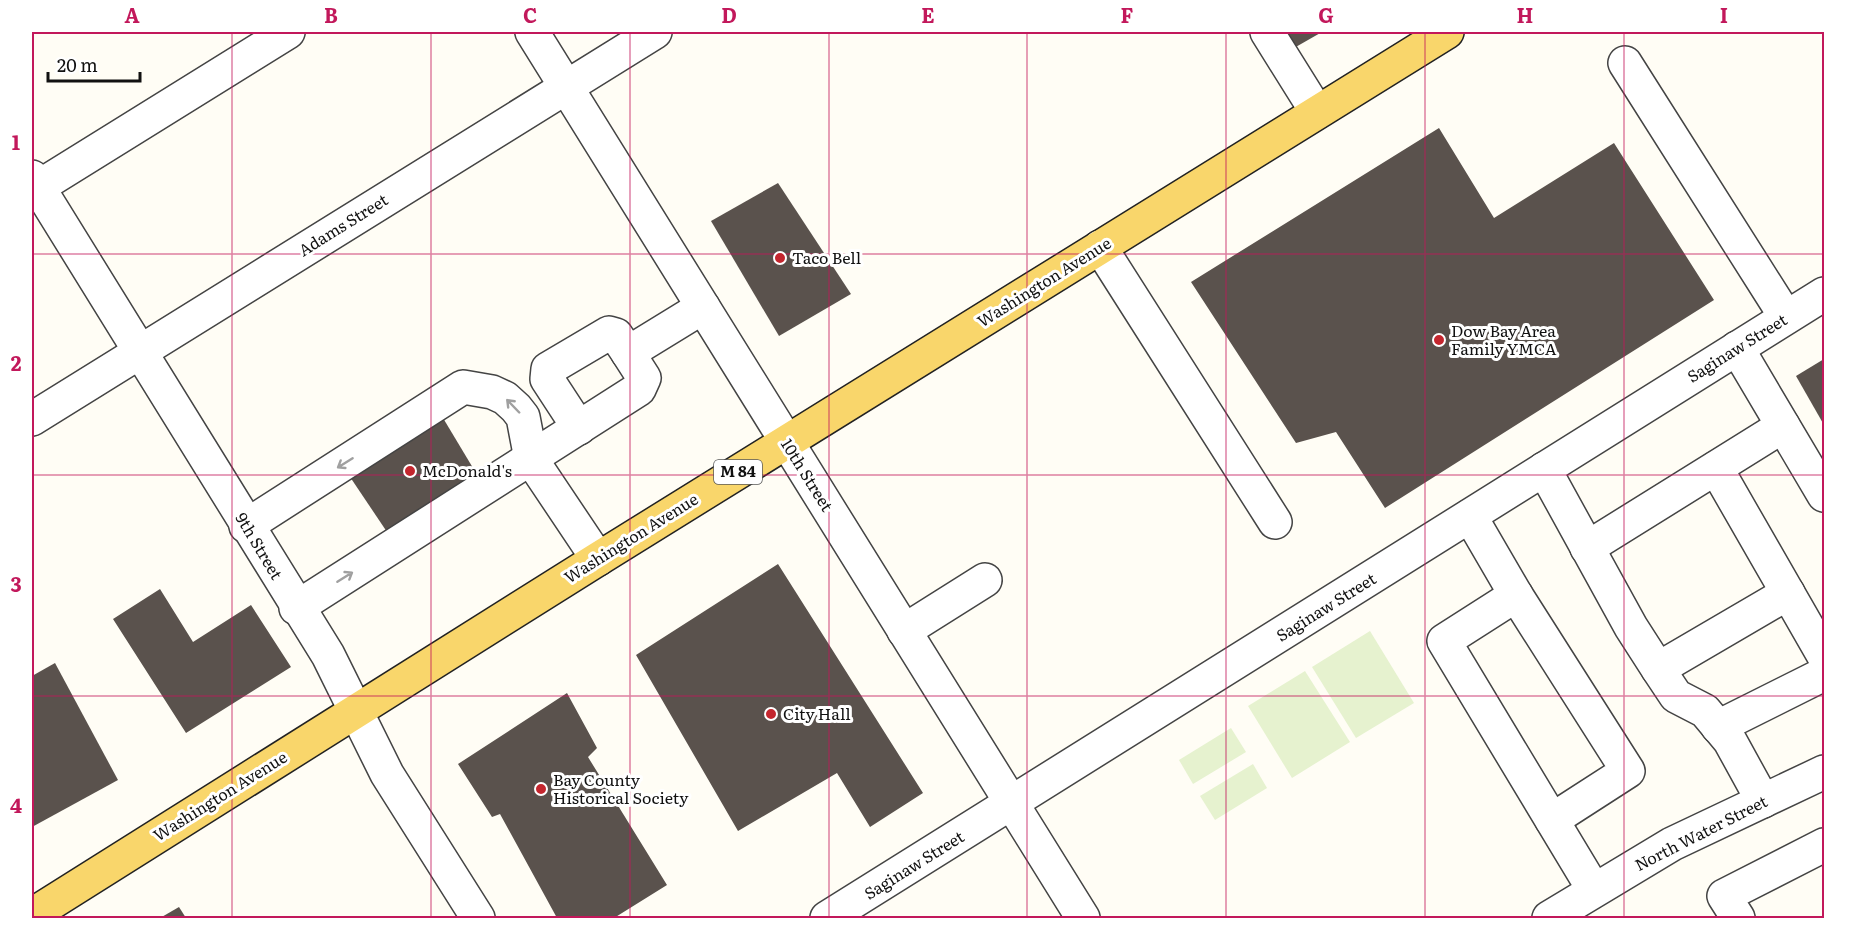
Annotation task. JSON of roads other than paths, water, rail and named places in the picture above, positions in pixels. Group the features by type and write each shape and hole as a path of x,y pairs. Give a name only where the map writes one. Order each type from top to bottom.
{"main road":[{"name":"Washington Avenue","path":"32,915 598,559 1447,32"}],"street":[{"path":"34,185 288,32"},
{"name":"10th Street","path":"532,32 1083,918"},
{"name":"Adams Street","path":"32,419 655,32"},
{"path":"1267,32 1317,112"},
{"path":"1625,63 1786,317"},
{"name":"9th Street","path":"34,185 141,350 296,608 328,655 387,774 478,918"},
{"path":"1100,247 1275,522"},
{"name":"Saginaw Street","path":"826,918 1824,294"},
{"path":"628,353 703,307"},
{"path":"296,608 569,435 639,389 644,378 616,335 609,333 548,369 547,379 569,435"},
{"path":"1737,348 1824,495"},
{"path":"246,525 463,387 504,375 519,379 569,435"},
{"path":"463,387 492,392 505,398 516,408 523,417 531,459 598,559"},
{"path":"1587,548 1784,426"},
{"path":"1716,468 1824,656"},
{"path":"1544,469 1631,627 1658,669 1676,696 1705,711 1730,741 1762,801"},
{"path":"1470,516 1516,595 1628,771 1552,820"},
{"path":"904,631 985,580"},
{"path":"1658,669 1788,593"},
{"path":"1516,595 1444,641 1594,890"},
{"path":"1718,727 1824,674"},
{"name":"North Water Street","path":"1549,918 1672,844 1824,772"},
{"path":"1738,918 1724,896 1824,845"}],"place":[{"name":"Taco Bell","path":"780,258"},
{"name":"Dow Bay Area Family YMCA","path":"1439,340"},
{"name":"McDonald's","path":"410,471"},
{"name":"City Hall","path":"771,714"},
{"name":"Bay County Historical Society","path":"541,789"}]}
